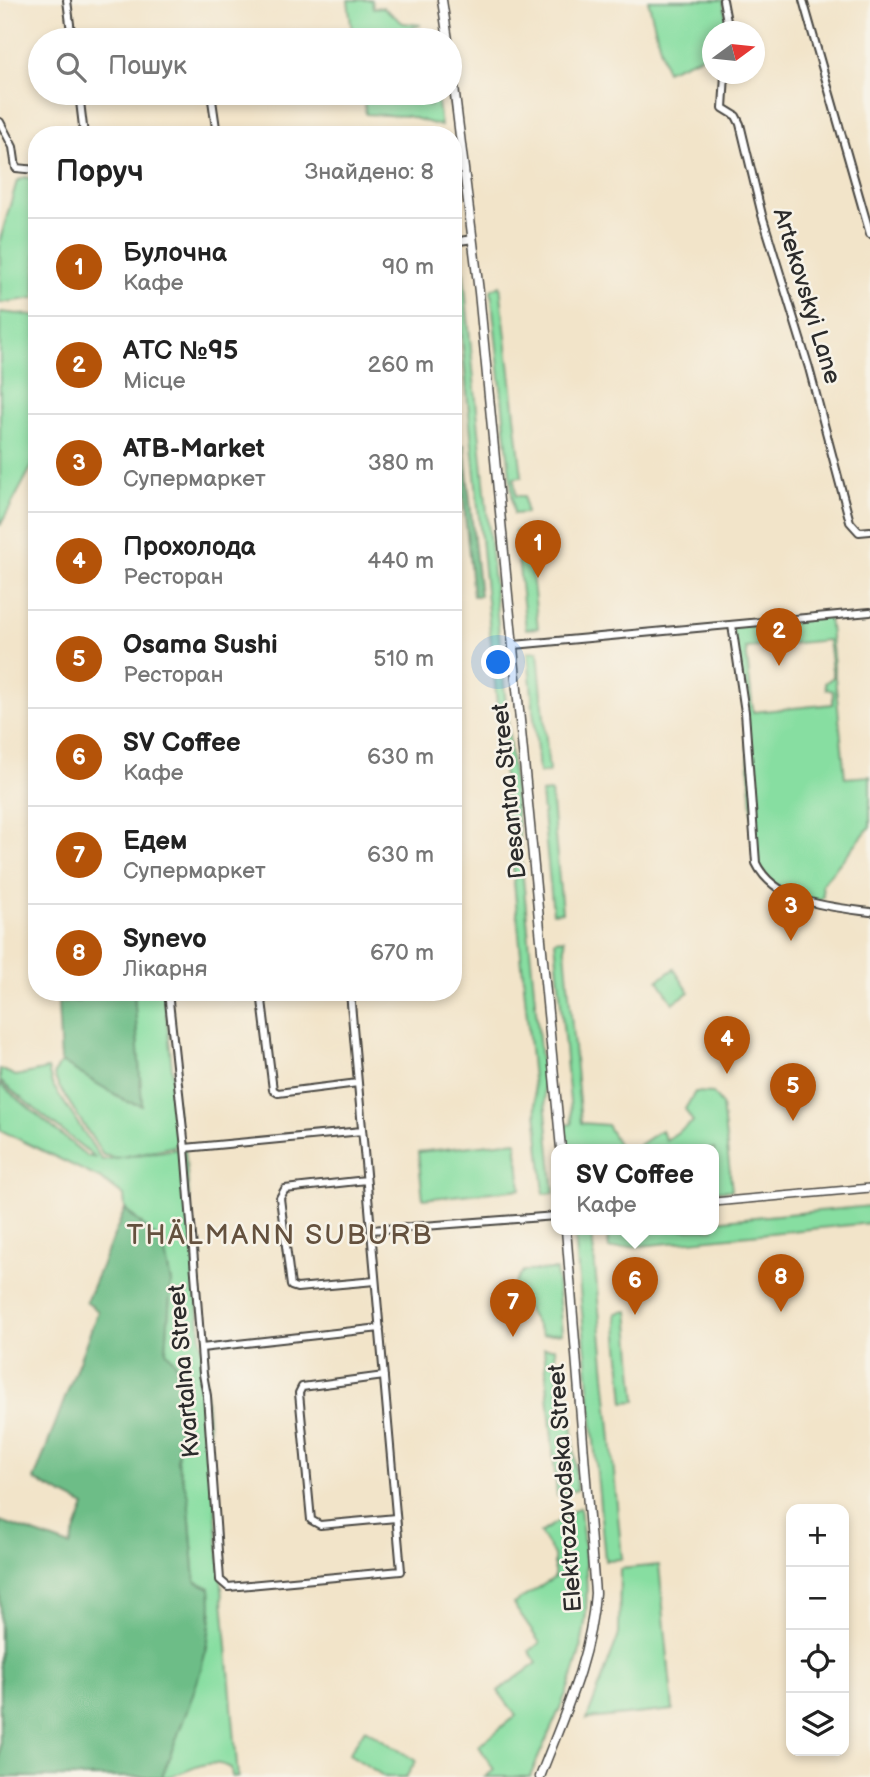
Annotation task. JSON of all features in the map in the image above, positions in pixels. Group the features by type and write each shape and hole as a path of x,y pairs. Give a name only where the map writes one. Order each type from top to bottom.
{"main road":[{"path":"442,0 446,28"},
{"name":"Desantna Street","path":"456,105 459,126"},
{"name":"Desantna Street","path":"462,151 514,645 561,1144"},
{"name":"Elektrozavodska Street","path":"540,1777 586,1653 593,1625 595,1593 566,1235"}],"street":[{"path":"67,0 70,28"},
{"path":"723,0 727,21"},
{"path":"803,0 870,234"},
{"name":"Artekovskyi Lane","path":"724,84 723,108 736,116 740,124 762,215 809,368 849,522 859,532 870,531"},
{"path":"80,105 83,126"},
{"path":"213,105 216,126"},
{"path":"0,122 13,148 16,168 28,169"},
{"path":"462,241 473,239"},
{"path":"514,645 870,612"},
{"path":"732,625 745,712 756,863 764,879 813,904 870,912"},
{"name":"Kvartalna Street","path":"169,1001 207,1396 220,1580 228,1587 401,1571 396,1518"},
{"path":"262,1001 273,1090 278,1093 358,1083"},
{"path":"351,1001 380,1328 396,1518 320,1525 311,1520 299,1389 384,1376"},
{"path":"185,1148 362,1131"},
{"path":"366,1180 281,1192 288,1281 297,1288 375,1281"},
{"path":"719,1202 870,1188"},
{"path":"371,1230 551,1216"},
{"path":"201,1348 380,1328"}],"green space":[{"path":"348,0 372,0 373,8 383,7 403,23 421,25 412,28 352,28"},
{"path":"648,0 723,0 727,21 702,21 702,56 666,71"},
{"path":"365,105 438,105 441,126 407,116 366,114"},
{"path":"28,178 28,299 0,303 0,240 17,181"},
{"path":"462,257 551,1162 551,1193 544,1194 462,341"},
{"path":"500,285 522,477 514,478 516,496 524,496 526,513 514,514 491,290"},
{"path":"0,312 28,315 28,474 0,526"},
{"path":"462,445 480,596 473,596 462,485"},
{"path":"527,529 538,628 526,629 515,531"},
{"path":"829,616 845,778 870,776 870,827 822,884 823,897 813,904 764,879 756,863 745,712 732,625","holes":["828,640 833,677 825,683 826,689 833,691 833,704 753,712 746,648"]},
{"path":"538,651 549,772 539,773 528,652"},
{"path":"551,792 562,912 553,913 541,793"},
{"path":"564,939 581,1123 607,1125 618,1144 567,1144 565,1125 572,1124 555,940"},
{"path":"674,969 689,992 673,1003 658,980"},
{"path":"135,1001 165,1001 180,1145 117,1158 103,1155 54,1075 61,1062 128,1102 142,1105"},
{"path":"135,1001 142,1105 128,1102 61,1062 58,1003"},
{"path":"0,1069 16,1076 48,1069 52,1084 102,1160 185,1148 238,1777 232,1777 231,1768 212,1764 162,1777 207,1649 212,1611 195,1581 188,1496 177,1461 184,1388 175,1362 166,1351 171,1282 163,1244 125,1209 124,1196 101,1179 0,1130 0,1084 87,1156 96,1158 0,1081"},
{"path":"695,1092 713,1093 722,1105 732,1190 719,1191 719,1144 640,1144 661,1130 666,1140 693,1122 685,1109"},
{"path":"516,1141 521,1189 423,1199 418,1152"},
{"path":"870,1206 870,1223 609,1249 607,1235 719,1235 719,1221"},
{"path":"125,1209 163,1244 171,1282 166,1351 175,1362 184,1388 177,1461 188,1496 195,1581 210,1588 211,1612 203,1660 162,1777 0,1777 0,1521 70,1546 85,1506 34,1480 98,1311 86,1302"},
{"path":"592,1235 622,1559 605,1560 575,1236"},
{"path":"556,1270 562,1333 543,1335 513,1286 523,1271"},
{"path":"628,1311 636,1401 624,1402 616,1313"},
{"path":"544,1348 555,1348 559,1395 570,1395 577,1490 557,1496"},
{"path":"580,1507 586,1604 583,1636 574,1672 530,1777 485,1777 494,1770 479,1746 516,1715 498,1691 537,1663 529,1651 540,1643 513,1604 554,1578 554,1555 540,1533"},
{"path":"659,1565 673,1710 587,1719 619,1634 620,1569"},
{"path":"365,1729 416,1761 406,1777 385,1777 349,1754"}],"place":[{"name":"Булочна","path":"538,578"},
{"name":"АТС №95","path":"779,666"},
{"name":"ATB-Market","path":"791,941"},
{"name":"Прохолода","path":"727,1074"},
{"name":"Osama Sushi","path":"793,1121"},
{"name":"Synevo","path":"781,1312"},
{"name":"SV Coffee","path":"635,1315"},
{"name":"Едем","path":"513,1337"}],"district":[{"name":"THÄLMANN SUBURB","path":"280,1235"}]}
